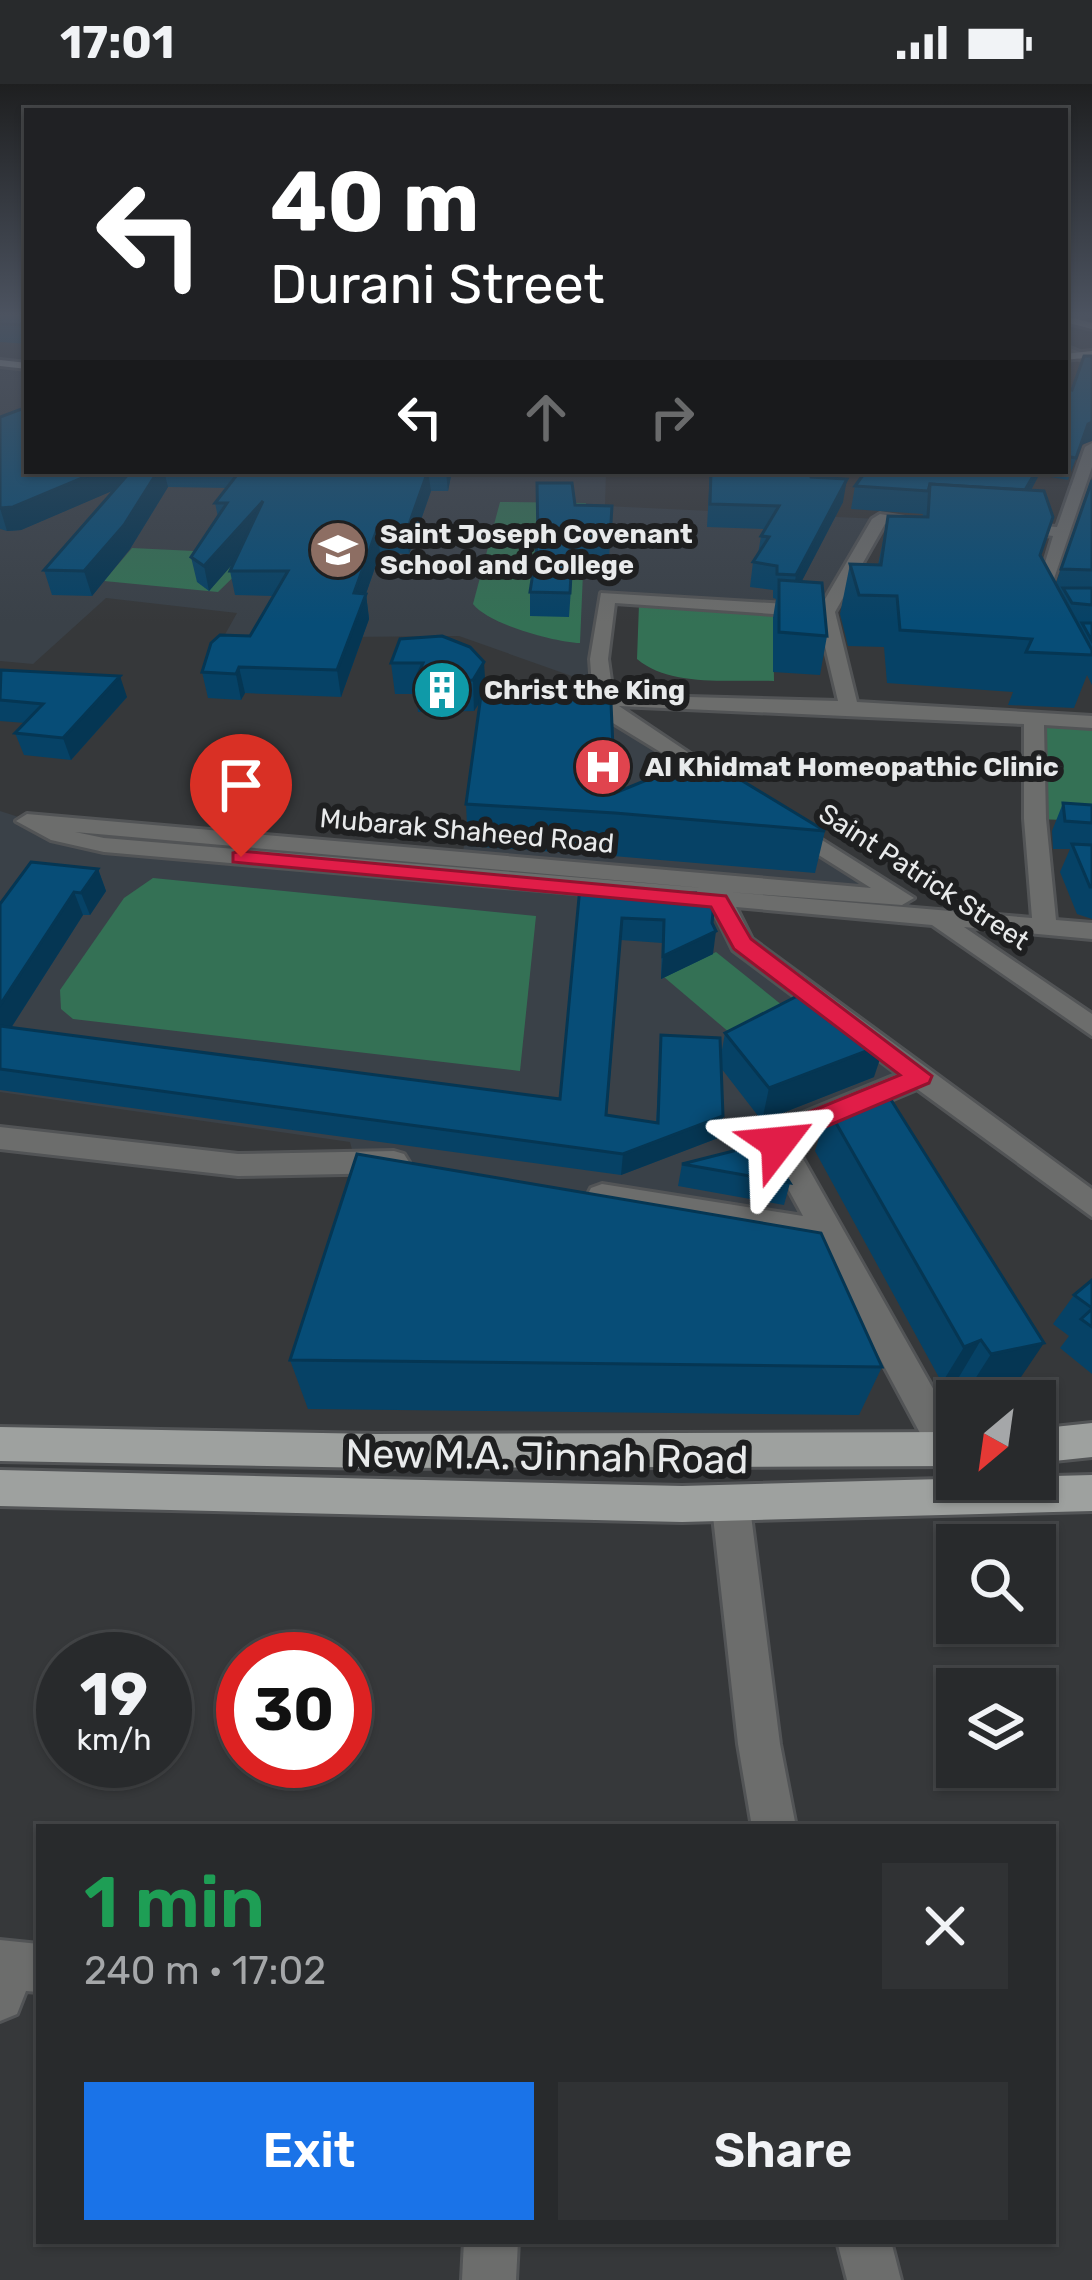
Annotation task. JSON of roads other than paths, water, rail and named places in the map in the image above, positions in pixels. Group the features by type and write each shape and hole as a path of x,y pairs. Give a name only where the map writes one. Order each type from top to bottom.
{"main road":[{"path":"1056,1444 1092,1440"},
{"name":"New M.A. Jinnah Road","path":"0,1444 376,1451 936,1450"},
{"name":"New M.A. Jinnah Road","path":"0,1488 731,1507 954,1500"},
{"name":"New M.A. Jinnah Road","path":"1056,1490 1092,1492"}],"street":[{"path":"1045,609 1062,532 1092,447"},
{"path":"1069,510 1092,511"},
{"path":"849,707 826,611 880,519 949,524"},
{"path":"994,527 1062,532"},
{"path":"826,611 607,597 597,686 603,700 1092,718 1083,694"},
{"name":"Saint Patrick Street","path":"603,700 615,716 986,950 1092,1027"},
{"path":"1034,718 1050,860 1045,929"},
{"name":"Mubarak Shaheed Road","path":"0,813 59,836 104,845 716,892 1092,931"},
{"path":"798,889 824,872 823,848"},
{"name":"Mubarak Shaheed Road","path":"716,892 798,889 902,898"},
{"path":"716,892 742,944 1092,1205"},
{"path":"986,950 1092,1007"},
{"path":"920,1076 779,1135 782,1154 936,1439"},
{"path":"0,1138 238,1165 356,1161 423,1166"},
{"path":"577,1192 826,1232"},
{"path":"731,1507 774,1824"},
{"path":"489,2280 491,2244"},
{"path":"865,2244 874,2280"}],"place":[{"name":"Saint Joseph Covenant School and College","path":"338,550"},
{"name":"Christ the King","path":"442,690"},
{"name":"Al Khidmat Homeopathic Clinic","path":"603,767"}]}
